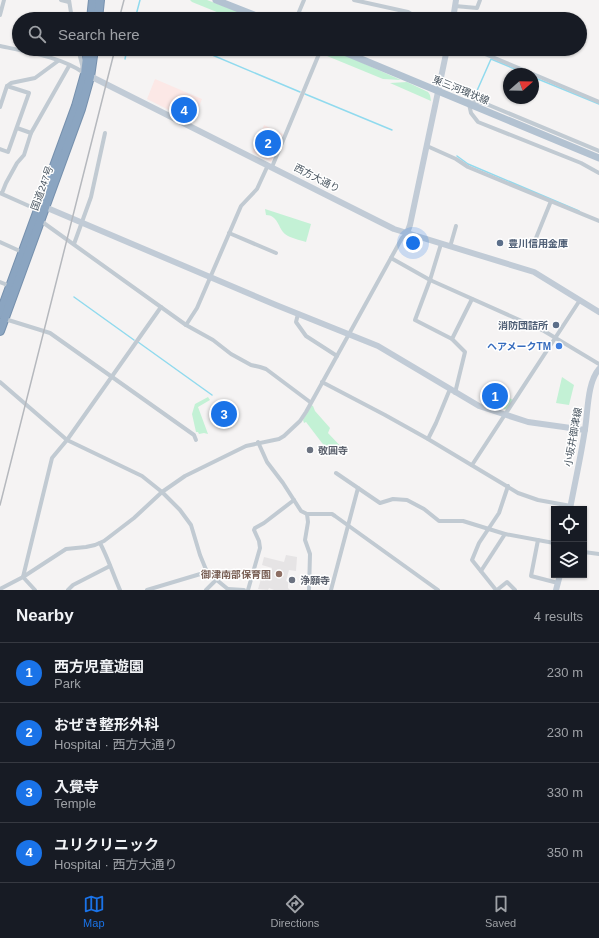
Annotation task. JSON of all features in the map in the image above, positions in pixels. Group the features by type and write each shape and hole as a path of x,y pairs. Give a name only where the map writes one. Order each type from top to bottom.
{"highway":[{"path":"92,12 93,0"},
{"path":"99,12 100,0"},
{"name":"国道247号","path":"87,75 88,56"},
{"name":"国道247号","path":"0,332 2,317 10,286 81,109 92,56"},
{"name":"国道247号","path":"2,317 41,221 42,208"}],"main road":[{"path":"216,0 246,12"},
{"name":"東三河環状線","path":"354,56 599,158"}],"street":[{"path":"0,15 4,0"},
{"path":"62,0 69,1 71,12"},
{"path":"299,12 304,0"},
{"path":"354,0 408,12"},
{"path":"456,3 477,8 480,0"},
{"path":"0,46 12,49"},
{"path":"44,56 87,75"},
{"path":"79,56 81,66 87,75"},
{"path":"186,325 197,308 241,206 257,189 270,166 318,56"},
{"path":"0,589 23,577 66,549 86,547 100,543 134,518 162,492 185,476 246,446 258,442 279,439 300,421 403,236 407,233 428,146 446,56"},
{"path":"490,56 519,68"},
{"path":"0,106 7,86 11,83 35,78 58,61"},
{"path":"69,66 31,132 24,155 17,163 1,193 82,222 388,351 479,406 528,422 585,430"},
{"name":"西方大通り","path":"87,75 394,229 534,272 599,312"},
{"path":"539,77 599,102"},
{"path":"0,149 8,152 29,93 7,86"},
{"path":"459,100 484,103 599,151"},
{"path":"469,104 471,113 478,122 581,163 599,173"},
{"path":"16,128 31,132"},
{"path":"74,244 91,197 105,133"},
{"path":"428,146 456,158 468,167 599,221"},
{"path":"536,238 551,201"},
{"path":"41,221 186,325 213,340 231,354 251,365 260,366 266,369 310,402"},
{"path":"450,247 456,226"},
{"path":"229,233 276,253"},
{"path":"0,242 23,252"},
{"path":"428,439 452,391 465,352 452,339 415,320 442,244"},
{"path":"391,258 430,280 556,337 599,364"},
{"path":"0,282 10,286"},
{"path":"452,339 472,299"},
{"path":"472,465 580,300"},
{"path":"23,577 52,458 67,440 161,306"},
{"path":"298,314 296,322 306,336 337,356"},
{"path":"2,317 50,333 194,436 196,440"},
{"name":"小坂井御津線","path":"571,506 592,384 599,369"},
{"path":"0,382 67,440 142,476 162,492 180,510 191,525 200,556 207,572 228,589 244,590"},
{"path":"322,382 428,439 518,493 563,506"},
{"path":"258,442 267,462 300,511 307,514 332,514 438,590"},
{"path":"336,473 380,503 393,499 407,500 424,509 439,521 463,521 505,534 551,542"},
{"path":"508,486 496,519 479,543 472,560 496,590 507,582 515,590"},
{"path":"331,590 358,488"},
{"path":"248,590 260,548 259,540 254,530 255,528 294,500"},
{"path":"307,514 308,522 305,540 310,554 309,590"},
{"path":"495,531 496,519"},
{"path":"481,571 505,534"},
{"path":"538,540 531,576 558,583"},
{"path":"100,543 106,554 120,590"},
{"path":"587,552 599,554"},
{"path":"68,590 73,585 110,566"},
{"path":"212,575 233,571 252,575"},
{"path":"146,590 207,572"},
{"path":"23,577 35,590"},
{"path":"556,590 559,578"},
{"path":"206,590 217,579"}],"shaded area":[{"path":"155,79 202,99 193,122 147,99"},
{"path":"264,125 283,134 271,162 252,152"},
{"name":"御津南部保育園","path":"286,555 297,557 296,571 289,570 286,581 288,582 288,588 290,590 274,590 269,588 268,590 258,589 261,579 265,581 266,576 270,577 272,568 262,565 264,557 284,562"}],"green space":[{"path":"190,0 207,0 239,12 217,12"},
{"path":"327,56 347,56 401,80 383,79"},
{"path":"407,82 428,92 431,101 390,83"},
{"path":"265,209 311,224 306,242 292,238 285,234 273,217 266,215"},
{"path":"562,377 574,385 569,405 556,403"},
{"path":"492,382 500,386 498,392 513,400 507,410 482,400"},
{"path":"208,397 210,400 198,407 208,434 199,434 196,432 192,414 195,404"},
{"path":"311,405 330,428 328,433 345,451 342,455 333,448 330,451 306,422 304,423 303,420"}],"waterway":[{"path":"137,12 140,0"},
{"path":"215,56 300,92"},
{"path":"476,93 491,59 513,68"},
{"path":"539,79 599,104"},
{"path":"305,94 392,130"},
{"path":"457,156 468,164 579,211"},
{"path":"74,297 134,340"},
{"path":"138,342 212,395"}],"railway":[{"path":"121,12 124,0"},
{"path":"0,505 113,56"}],"place":[{"name":"ユリクリニック","path":"184,110"},
{"name":"おぜき整形外科","path":"268,143"},
{"name":"豊川信用金庫","path":"500,243"},
{"name":"消防団詰所","path":"556,325"},
{"name":"ヘアメークTM","path":"559,346"},
{"name":"西方児童遊園","path":"495,396"},
{"name":"入覺寺","path":"224,414"},
{"name":"敬圓寺","path":"310,450"},
{"name":"御津南部保育園","path":"279,574"},
{"name":"浄願寺","path":"292,580"}]}
